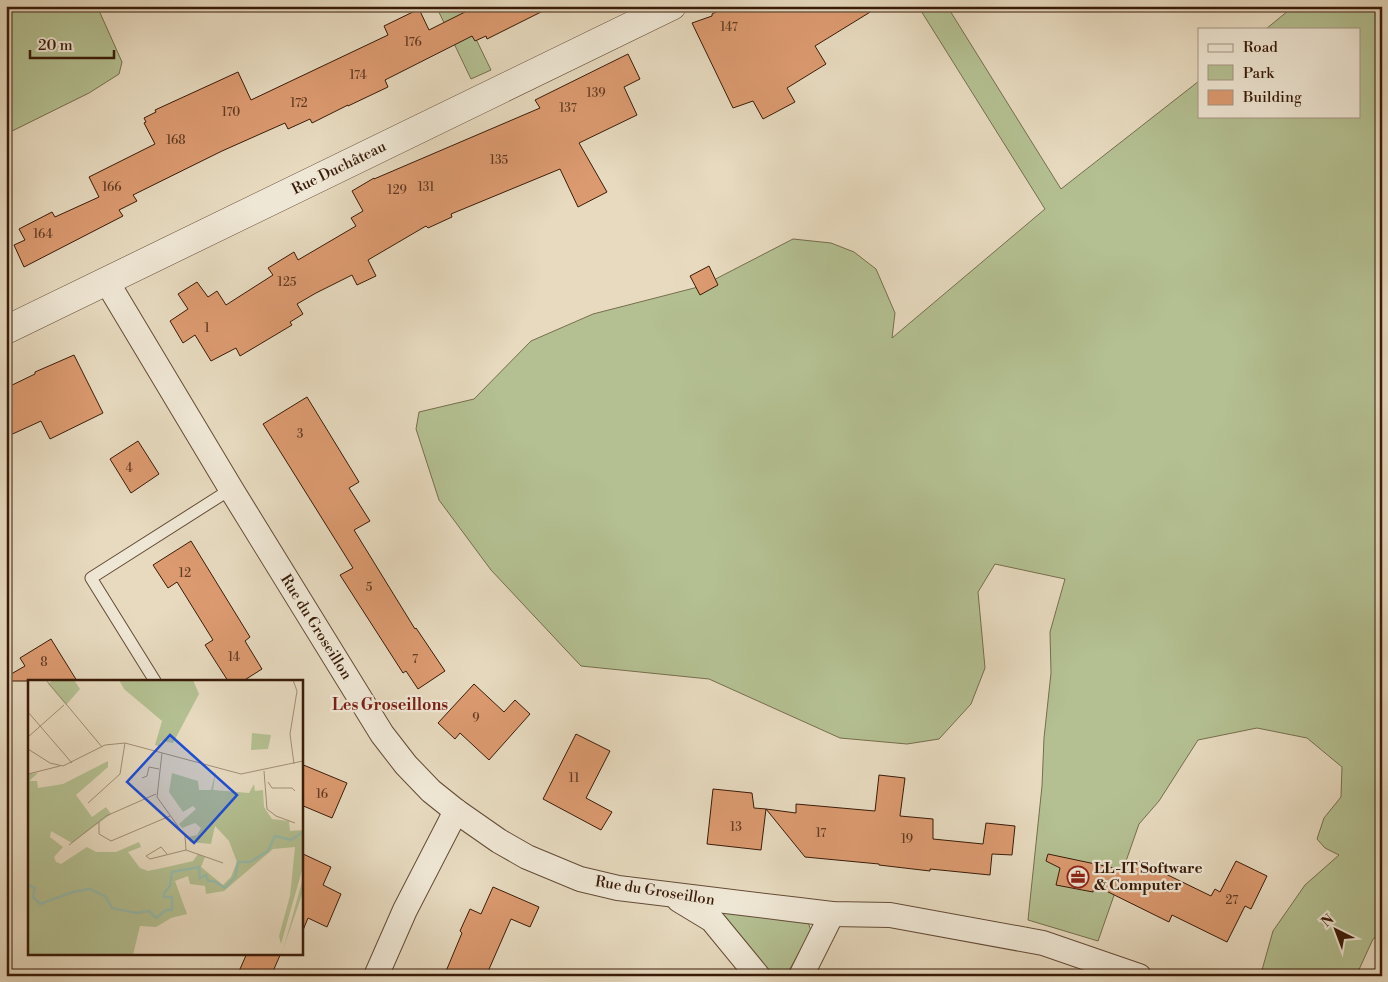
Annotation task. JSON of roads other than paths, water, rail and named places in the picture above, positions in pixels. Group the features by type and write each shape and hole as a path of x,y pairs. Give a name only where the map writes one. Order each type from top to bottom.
{"street":[{"name":"Rue Duchâteau","path":"6,330 672,6"},
{"name":"Rue du Groseillon","path":"107,282 231,489 382,734 406,765 431,791 499,841 545,865 580,878 618,888 832,914 890,915 1043,943 1139,976"},
{"path":"376,976 405,910 456,811"},
{"path":"669,895 712,920 758,976"},
{"path":"800,976 832,914"}],"lane":[{"path":"154,680 91,578 231,489"}],"place":[{"name":"LL-IT Software & Computer","path":"1078,877"}],"district":[{"name":"Les Groseillons","path":"390,705"}]}
